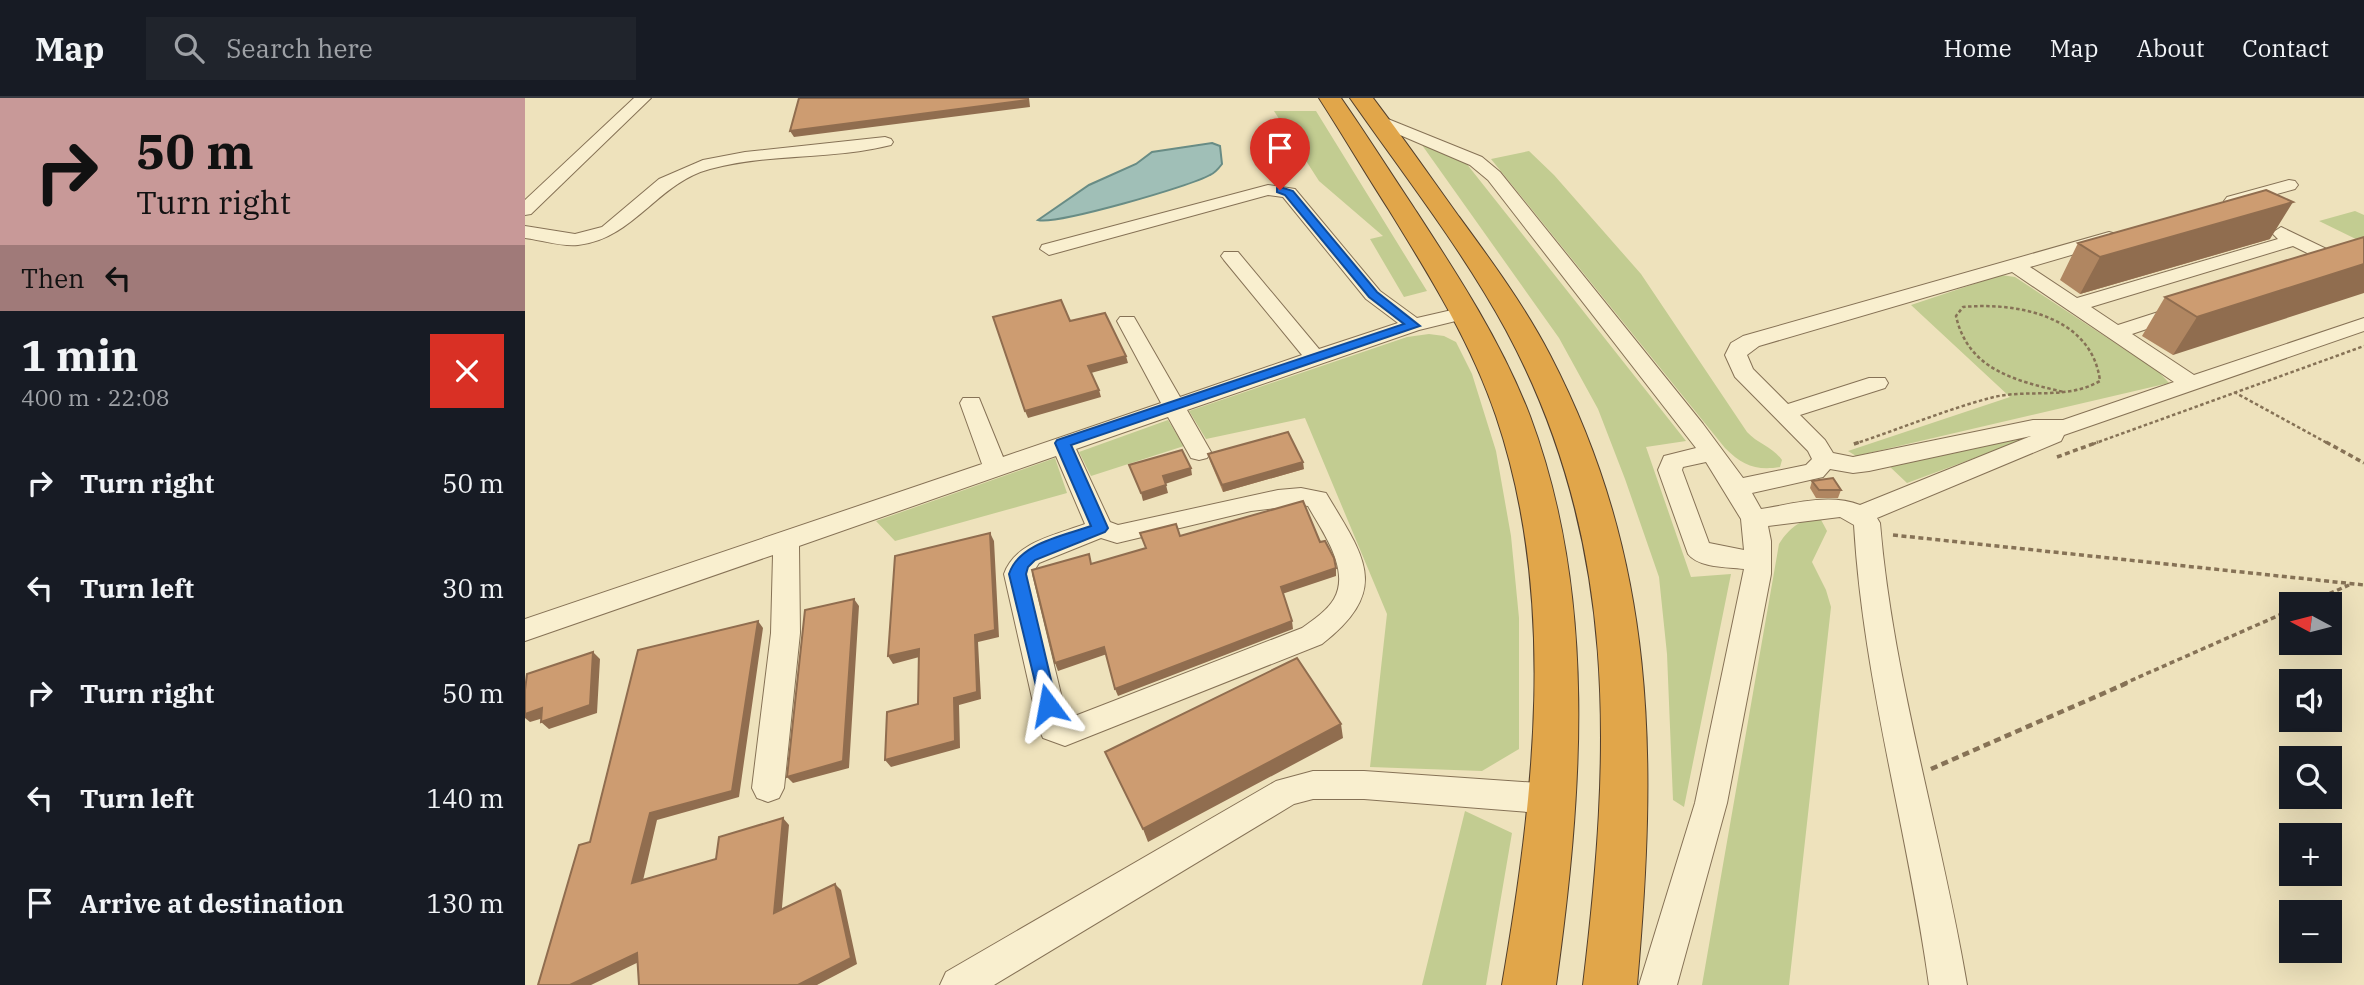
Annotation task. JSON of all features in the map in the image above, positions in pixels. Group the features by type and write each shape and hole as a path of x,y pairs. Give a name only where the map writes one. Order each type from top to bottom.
{"highway":[{"path":"1345,103 1465,313 1499,386 1523,448 1539,513 1556,635 1557,740 1553,799 1529,985"},
{"path":"1345,103 1507,306 1526,340 1572,444 1594,506 1610,571 1616,611 1622,705 1624,799 1610,985"}],"lane":[{"path":"525,211 643,98"},
{"path":"1345,103 1486,167 1712,453 1737,488 1754,519 1758,562 1711,803 1658,985"},
{"path":"525,232 575,240 609,231 665,183 703,165 745,157 885,142"},
{"path":"2289,185 2216,205 2253,219 2364,275"},
{"path":"1049,249 1268,190 1280,190 1289,193 1373,295 1413,326"},
{"path":"2065,427 2033,428 1853,465 1823,457 1738,365 1736,355 1739,348 1751,341 2132,231"},
{"path":"2075,305 2294,240"},
{"path":"1231,256 1315,358"},
{"path":"2310,269 2336,261"},
{"path":"2016,266 2193,384"},
{"path":"2116,332 2206,303"},
{"path":"525,630 1062,443 1413,326 1465,313"},
{"path":"1127,321 1199,452"},
{"path":"1865,524 1892,500 2045,440 2065,427 2364,324"},
{"path":"1782,413 1877,383"},
{"path":"971,403 995,467"},
{"path":"1062,443 1100,528 1117,534 1277,498 1308,495 1317,499 1353,567 1355,581 1347,602 1334,622 1312,636 1065,733 1054,729 1018,574 1021,564 1030,556 1100,528"},
{"path":"1712,453 1674,462 1670,470 1696,547 1709,556 1758,562"},
{"path":"1737,488 1814,471 1823,457"},
{"path":"1754,519 1843,508 1865,524 1879,635 1910,779 1948,985"},
{"path":"768,788 788,623 789,580 785,540"},
{"path":"959,985 1286,791 1299,786 1364,785 1553,799"}],"path":[{"path":"1823,457 1995,397 2019,393 2064,392 2089,390 2101,381 2095,356 2070,330 2021,310 1998,305 1963,307 1956,316 1958,332 1969,350 1982,362 2006,375 2064,392"},
{"path":"2057,457 2364,346"},
{"path":"2234,392 2364,463"},
{"path":"1865,524 2364,585"},
{"path":"2332,592 2350,584"},
{"path":"1910,779 2279,615"}],"green space":[{"path":"1274,111 1316,111 1427,291 1404,297 1370,239 1383,236 1319,181"},
{"path":"1422,145 1466,163 1686,441 1646,447 1691,577 1731,574 1684,807 1673,800 1667,654 1659,577 1598,409 1559,338"},
{"path":"1529,151 1554,175 1641,274 1747,432 1782,460 1780,467 1750,465 1737,459 1725,448 1491,159"},
{"path":"2355,211 2364,215 2364,243 2319,221"},
{"path":"2001,275 2015,277 2159,372 2169,383 1856,456 1848,451 2010,397 1911,305"},
{"path":"1429,334 1444,336 1456,342 1472,374 1496,451 1511,536 1519,618 1519,749 1482,771 1370,767 1387,614 1305,418 1206,439 1189,411 1407,337"},
{"path":"1168,420 1184,446 1091,476 1079,452"},
{"path":"2034,436 1907,483 1888,465"},
{"path":"1055,458 1067,493 895,541 876,521"},
{"path":"1819,516 1827,531 1812,562 1831,607 1789,985 1702,985 1779,544 1796,526"},
{"path":"1465,811 1512,833 1486,985 1422,985"}],"water":[{"path":"1212,143 1220,146 1222,164 1210,175 1124,204 1070,217 1038,220 1089,185 1136,164 1152,152"}],"building":[{"path":"799,98 1028,98 1028,100 790,131"},
{"path":"2266,190 2293,202 2100,257 2078,243"},
{"path":"2364,237 2364,264 2197,317 2165,297"},
{"path":"1061,300 1070,321 1105,313 1126,356 1088,366 1099,390 1025,411 993,317"},
{"path":"1288,432 1303,462 1222,485 1208,454"},
{"path":"1182,450 1191,468 1163,476 1166,485 1141,493 1129,465"},
{"path":"1833,478 1841,490 1819,490 1812,481"},
{"path":"1303,501 1320,542 1325,541 1336,568 1281,587 1292,621 1115,689 1104,647 1055,663 1032,570 1089,554 1091,564 1146,548 1140,533 1176,524 1180,536"},
{"path":"990,533 995,630 975,635 977,692 954,698 955,741 885,760 887,712 918,704 919,649 888,656 895,556"},
{"path":"854,599 843,761 787,777 805,610"},
{"path":"758,621 732,791 650,813 632,883 716,859 719,837 783,818 774,913 835,884 851,958 798,985 639,985 637,953 570,985 538,985 579,845 590,842 638,650"},
{"path":"593,652 590,705 541,722 542,708 525,714 527,674"},
{"path":"1297,658 1341,724 1143,829 1105,752"}],"route":[{"path":"1048,705 1018,574 1021,564 1030,556 1100,528 1062,443 1413,326 1373,295 1289,193 1280,190"}]}
